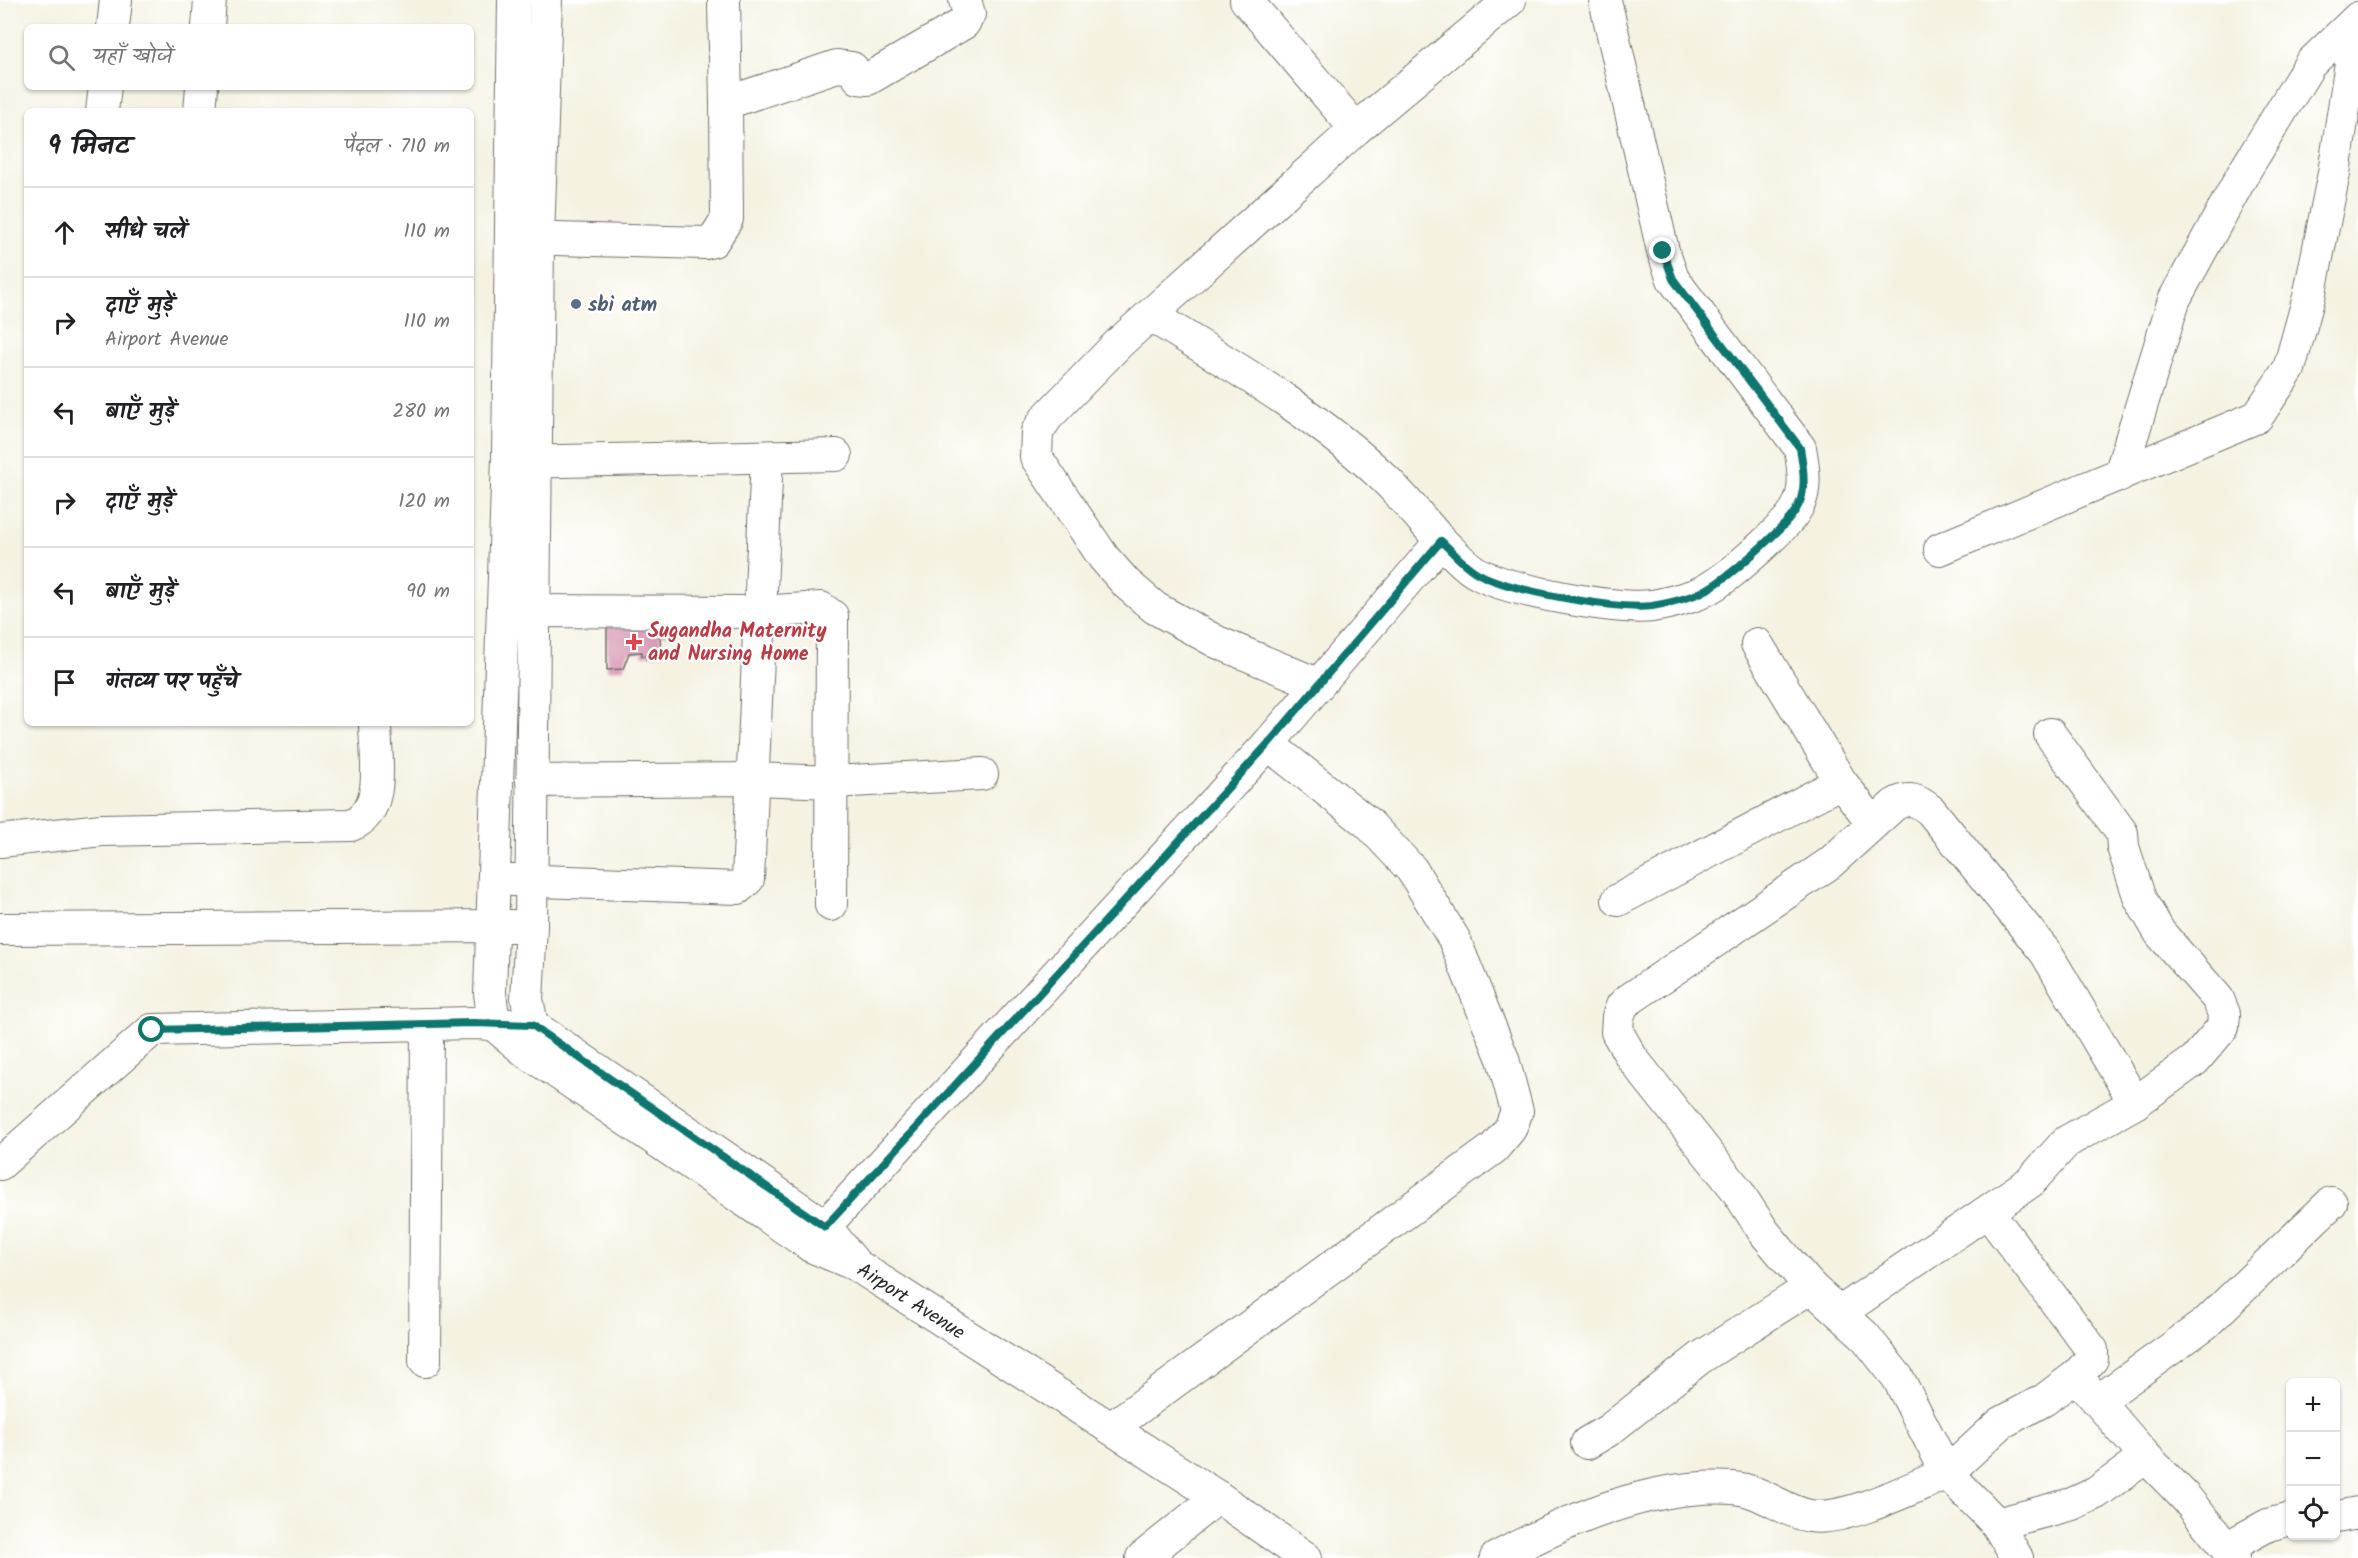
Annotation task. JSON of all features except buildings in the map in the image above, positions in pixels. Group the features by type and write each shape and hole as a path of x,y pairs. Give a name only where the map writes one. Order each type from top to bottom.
{"street":[{"path":"113,24 116,0"},
{"path":"208,24 210,0"},
{"path":"514,0 513,53 525,239 519,611 495,879 490,993 494,1025 524,1050 818,1236 1268,744 1441,541"},
{"path":"525,239 544,57 546,0"},
{"path":"525,239 705,243 713,241 727,219 724,0"},
{"path":"726,103 837,66 852,68 860,78 868,79 964,23 969,14 965,0"},
{"path":"1246,0 1356,129"},
{"path":"1317,684 1217,642 1155,608 1104,558 1036,458 1037,432 1047,417 1150,315 1356,129 1510,0"},
{"path":"1150,315 1235,368 1354,453 1385,480 1441,541 1477,573 1511,588 1625,605 1652,606 1694,596 1741,565 1794,516 1800,504 1805,474 1800,448 1673,279 1663,251 1605,0"},
{"path":"2120,475 2174,300 2244,172 2310,64 2358,18"},
{"path":"1940,549 2257,417 2289,369 2311,286 2334,173 2347,84 2358,38"},
{"path":"513,53 544,57"},
{"path":"102,108 105,90"},
{"path":"200,108 202,90"},
{"path":"521,461 836,455"},
{"path":"495,879 738,888 748,879 767,457"},
{"path":"519,611 760,612 821,608 832,616 831,905"},
{"path":"0,1164 152,1030 427,1024 532,1025 526,999 531,926 532,781 519,611"},
{"path":"1757,644 1841,782 1873,824"},
{"path":"0,841 102,830 351,825 360,822 376,798 375,726"},
{"path":"1840,1312 2030,1182 2066,1142 2135,1103 2195,1060 2223,1027 2224,1014 2218,999 2160,933 2140,899 2123,847 2122,833 2050,735"},
{"path":"1111,1428 1494,1148 1510,1129 1517,1111 1503,1059 1454,939 1412,870 1369,824 1268,744"},
{"path":"532,781 753,779 832,782 982,774"},
{"path":"1618,900 1841,782"},
{"path":"2017,1558 1997,1524 1947,1473 1898,1378 1864,1335 1811,1287 1764,1232 1736,1189 1632,1058 1617,1032 1618,1017 1622,1006 1627,1001 1830,862 1902,800 1920,802 1931,811 2046,953 2135,1103"},
{"path":"0,929 531,926"},
{"path":"425,1361 427,1024"},
{"name":"Airport Avenue","path":"532,1025 856,1264 1218,1497 1306,1558"},
{"path":"2098,1401 2205,1323 2331,1203"},
{"path":"1496,1558 1533,1538 1647,1496 1687,1489 1735,1488 1762,1495 1794,1512 1810,1516 1837,1516 1947,1473 2001,1423 2044,1400 2076,1376 2091,1359 2092,1350 1988,1212"},
{"path":"1587,1443 1609,1430 1700,1358 1811,1287"},
{"path":"2076,1376 2231,1552 2268,1525 2286,1520"},
{"path":"1997,1524 2072,1504 2096,1493 2146,1457"},
{"path":"1142,1558 1218,1497"}],"place":[{"name":"sbi atm","path":"576,304"},
{"name":"Sugandha Maternity and Nursing Home","path":"634,642"}],"route":[{"path":"152,1030 474,1023 532,1025 825,1227 1268,744 1441,541 1477,573 1511,588 1625,605 1652,606 1694,596 1741,565 1794,516 1800,504 1805,474 1800,448 1673,279 1663,251"}]}
